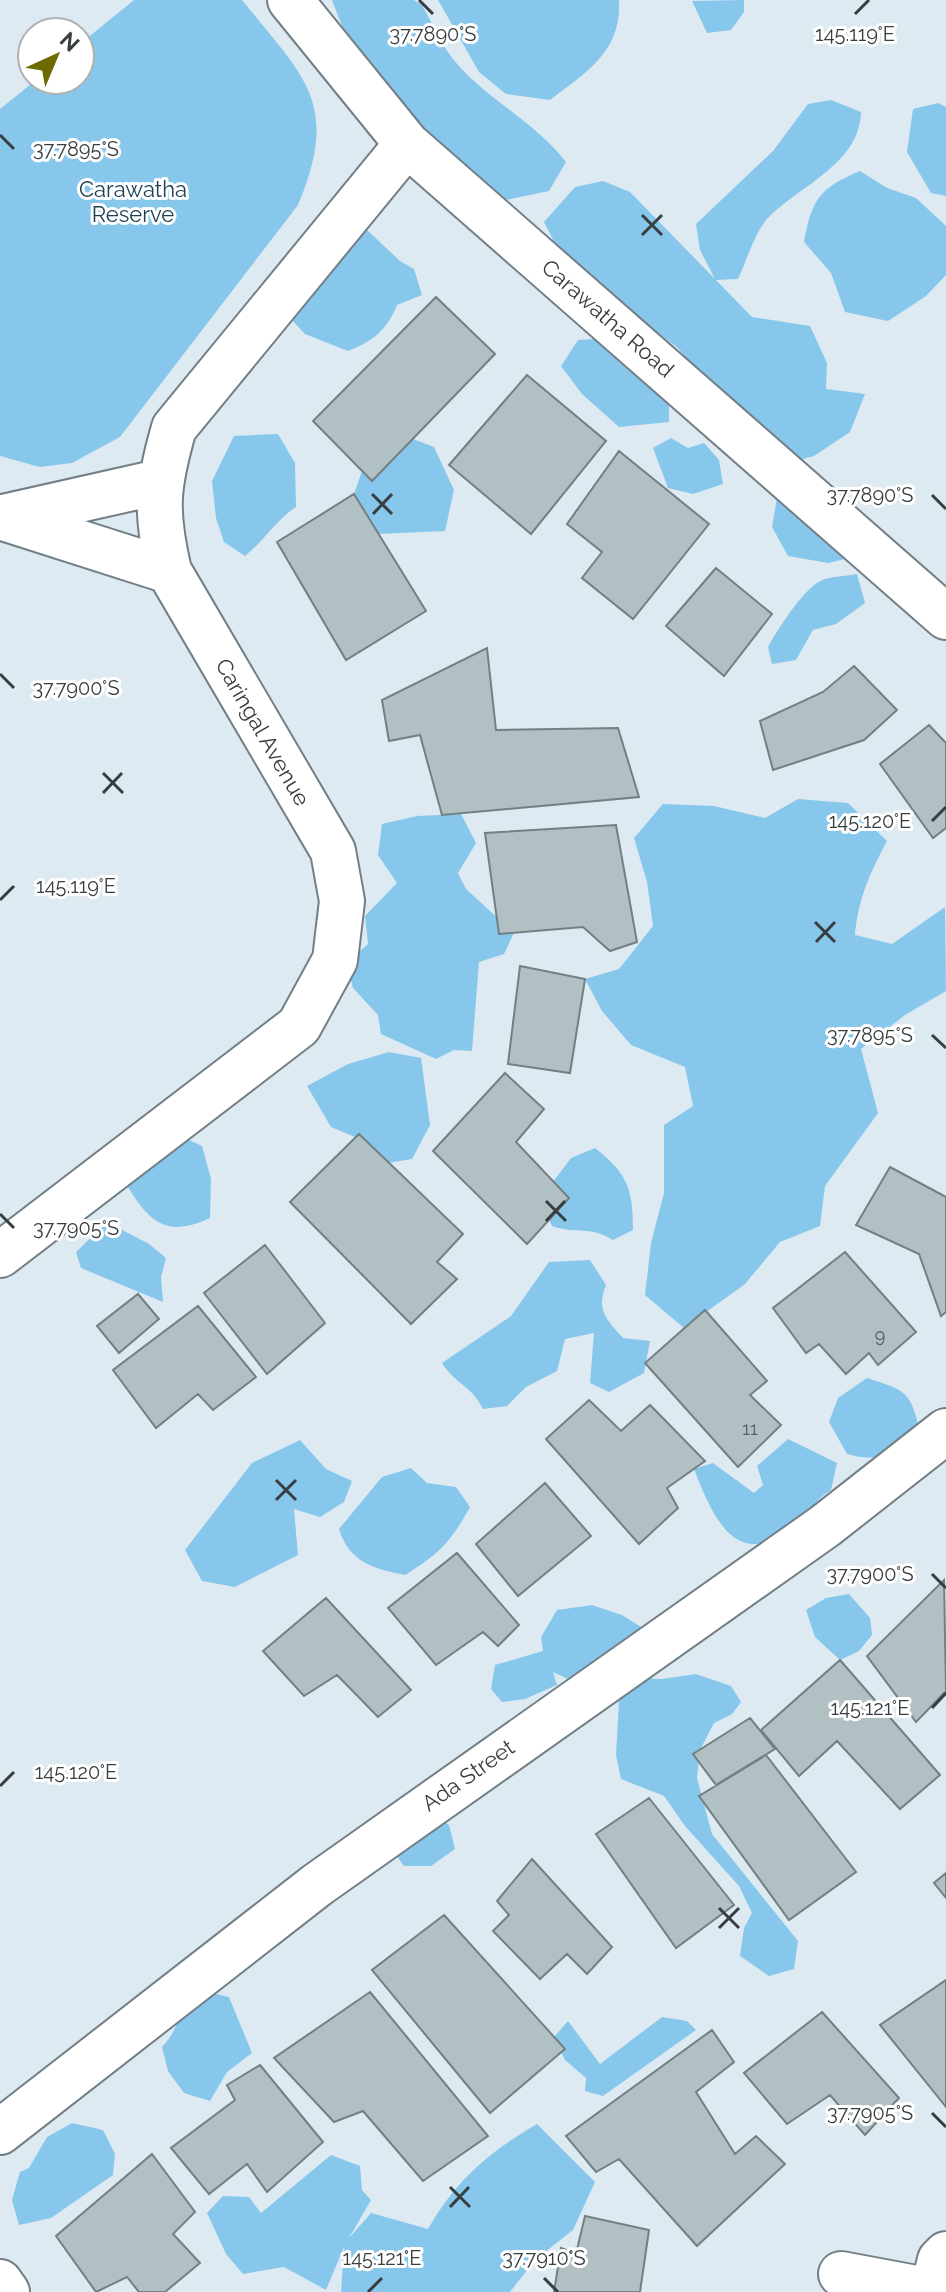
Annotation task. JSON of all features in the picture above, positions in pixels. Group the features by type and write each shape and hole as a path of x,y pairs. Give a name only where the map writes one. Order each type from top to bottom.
{"street":[{"name":"Carawatha Road","path":"290,0 407,144 946,617"},
{"name":"Caringal Avenue","path":"0,1255 299,1026 335,960 342,901 333,851 169,571 158,525 159,482 174,428 407,144"},
{"path":"0,517 159,482"},
{"path":"0,517 169,571"},
{"name":"Ada Street","path":"0,2132 317,1885 812,1535 946,1431"},
{"path":"841,2274 937,2279"},
{"path":"0,2282 7,2292"}],"green space":[{"name":"Carawatha Reserve","path":"134,0 242,0 298,72 316,116 316,141 298,205 120,437 72,463 40,467 0,456 0,109 16,96 96,96 96,31"},
{"path":"332,0 414,0 422,5 458,65 541,136 566,162 549,191 506,200 452,202 347,39"},
{"path":"438,0 619,0 615,34 608,47 588,70 550,100 506,94 479,72"},
{"path":"744,0 744,12 731,30 707,33 692,1"},
{"path":"831,100 861,112 851,145 827,172 769,217 755,238 738,279 716,280 752,317 810,326 827,363 826,389 865,394 850,432 814,456 777,466 677,347 568,269 544,222 575,187 603,181 630,192 715,279 700,250 696,224 773,151 808,104"},
{"path":"938,103 946,107 946,196 931,193 907,152 913,109"},
{"path":"860,171 887,188 916,198 946,226 946,275 926,296 888,321 845,312 831,273 804,242 810,215 820,196 836,183"},
{"path":"367,230 400,261 414,269 422,295 397,305 378,334 348,351 305,334 288,316 327,243"},
{"path":"608,338 669,390 669,422 619,427 582,394 561,366 578,340"},
{"path":"278,434 295,463 296,507 245,556 224,542 216,518 212,481 234,436"},
{"path":"671,438 688,448 704,443 719,460 723,484 693,494 668,488 653,448"},
{"path":"413,439 434,447 454,490 445,531 378,534 354,494 362,471"},
{"path":"825,480 873,527 853,557 828,563 788,556 772,527 777,497"},
{"path":"857,574 865,603 836,624 813,630 796,660 772,664 768,647 809,589 825,579"},
{"path":"798,799 848,803 887,841 866,886 855,935 892,944 945,907 946,991 905,1015 861,1049 878,1113 825,1186 820,1226 780,1242 745,1284 684,1328 645,1295 651,1243 664,1193 664,1125 693,1106 685,1067 631,1045 602,1011 585,979 619,969 653,926 647,882 634,838 663,804 714,806 765,818"},
{"path":"461,814 476,843 458,873 466,889 514,933 504,954 479,962 472,1051 454,1050 436,1059 381,1034 378,1015 353,988 346,963 368,944 365,916 397,883 378,855 382,824 417,816"},
{"path":"389,1052 421,1058 430,1125 412,1159 388,1163 367,1142 331,1127 307,1086 348,1064"},
{"path":"175,1133 202,1146 211,1179 210,1218 180,1227 168,1226 149,1215 123,1179"},
{"path":"595,1148 622,1175 630,1193 633,1230 613,1240 590,1231 552,1226 540,1199 571,1158"},
{"path":"107,1222 149,1244 166,1258 161,1277 163,1302 81,1268 76,1252"},
{"path":"590,1260 606,1285 603,1308 612,1325 623,1338 650,1341 644,1373 609,1392 590,1383 594,1333 565,1339 557,1371 526,1387 507,1406 483,1409 474,1395 442,1363 511,1316 549,1262"},
{"path":"867,1378 903,1393 912,1405 919,1428 887,1454 870,1458 847,1454 829,1422 838,1398"},
{"path":"788,1439 837,1463 831,1490 798,1521 767,1542 752,1544 738,1540 716,1517 694,1469 713,1463 754,1493 763,1485 757,1466"},
{"path":"300,1440 326,1469 352,1481 344,1502 320,1517 294,1509 298,1555 235,1587 202,1581 185,1550 252,1463"},
{"path":"411,1468 427,1483 456,1487 470,1507 443,1546 405,1575 364,1562 349,1549 339,1529 382,1477"},
{"path":"849,1594 870,1618 872,1635 859,1651 840,1660 815,1637 806,1610 826,1598"},
{"path":"592,1605 622,1615 646,1630 579,1684 553,1672 557,1685 525,1699 502,1702 491,1689 495,1665 543,1651 541,1637 557,1610"},
{"path":"696,1674 731,1686 741,1702 732,1714 714,1723 700,1750 697,1778 712,1834 798,1941 794,1969 769,1976 740,1956 744,1928 752,1913 739,1886 685,1826 664,1796 621,1779 616,1755 619,1701 636,1678 662,1679"},
{"path":"425,1806 449,1825 455,1849 431,1866 404,1866 389,1845"},
{"path":"199,1990 229,1997 252,2053 227,2072 210,2101 184,2093 168,2071 162,2047 186,2005"},
{"path":"662,2017 687,2021 696,2030 603,2096 585,2091 586,2078 565,2060 554,2037 568,2021 600,2064"},
{"path":"72,2123 103,2130 115,2154 113,2175 51,2218 19,2225 12,2200 20,2172 29,2168 47,2137"},
{"path":"537,2124 595,2182 573,2230 535,2260 510,2292 341,2292 344,2247 326,2290 284,2267 243,2274 226,2254 207,2213 223,2196 249,2197 261,2213 331,2155 360,2166 362,2190 371,2200 349,2238 371,2213 428,2229 450,2196 475,2169"}],"building":[{"path":"436,297 495,354 372,481 313,421"},
{"path":"527,375 606,441 531,534 449,465"},
{"path":"619,451 709,524 633,619 582,578 602,552 567,524"},
{"path":"354,494 426,611 346,660 277,542"},
{"path":"716,568 772,614 724,676 666,626"},
{"path":"487,648 496,730 618,728 639,797 442,815 420,735 389,741 382,700"},
{"path":"854,666 897,710 864,740 773,770 760,721 823,692"},
{"path":"929,725 946,743 946,828 933,838 880,764"},
{"path":"616,825 637,942 610,951 583,927 499,934 485,833"},
{"path":"520,966 585,979 570,1073 508,1064"},
{"path":"505,1073 544,1109 516,1142 569,1198 527,1244 433,1151"},
{"path":"359,1134 463,1234 437,1262 457,1279 411,1324 290,1202"},
{"path":"890,1167 946,1197 946,1312 941,1316 919,1254 856,1225"},
{"path":"265,1245 325,1323 267,1374 204,1293"},
{"path":"845,1252 916,1332 878,1365 869,1353 846,1374 819,1344 806,1353 773,1308"},
{"path":"138,1294 159,1319 119,1353 97,1326"},
{"path":"198,1306 256,1377 213,1410 198,1394 156,1428 113,1370"},
{"path":"705,1310 767,1381 750,1395 781,1425 738,1467 645,1363"},
{"path":"589,1400 621,1431 650,1405 705,1461 667,1488 678,1508 639,1544 546,1439"},
{"path":"545,1483 591,1536 518,1596 476,1544"},
{"path":"457,1553 519,1625 498,1646 483,1632 436,1665 388,1608"},
{"path":"944,1580 946,1691 916,1722 867,1656"},
{"path":"326,1598 411,1690 378,1717 337,1675 304,1696 263,1651"},
{"path":"840,1660 940,1775 900,1809 837,1741 799,1776 761,1730"},
{"path":"750,1718 775,1749 716,1785 693,1754"},
{"path":"766,1755 856,1872 789,1920 699,1796"},
{"path":"649,1798 734,1905 676,1948 596,1834"},
{"path":"532,1859 612,1947 587,1974 567,1954 540,1979 493,1931 509,1915 497,1901"},
{"path":"946,1873 946,1898 934,1883"},
{"path":"444,1915 565,2049 490,2113 372,1970"},
{"path":"946,1980 946,2107 880,2025"},
{"path":"370,1992 488,2136 423,2181 363,2111 334,2122 274,2058"},
{"path":"822,2012 899,2098 865,2135 830,2095 787,2124 744,2073"},
{"path":"712,2030 734,2062 696,2092 735,2154 756,2136 785,2164 697,2246 619,2159 596,2172 566,2136"},
{"path":"260,2065 323,2142 267,2192 247,2164 209,2194 171,2148 235,2100 227,2085"},
{"path":"152,2154 195,2212 173,2234 200,2263 165,2292 139,2292 127,2277 96,2292 56,2236"},
{"path":"585,2216 649,2230 640,2292 554,2292 561,2248 576,2254"}]}
